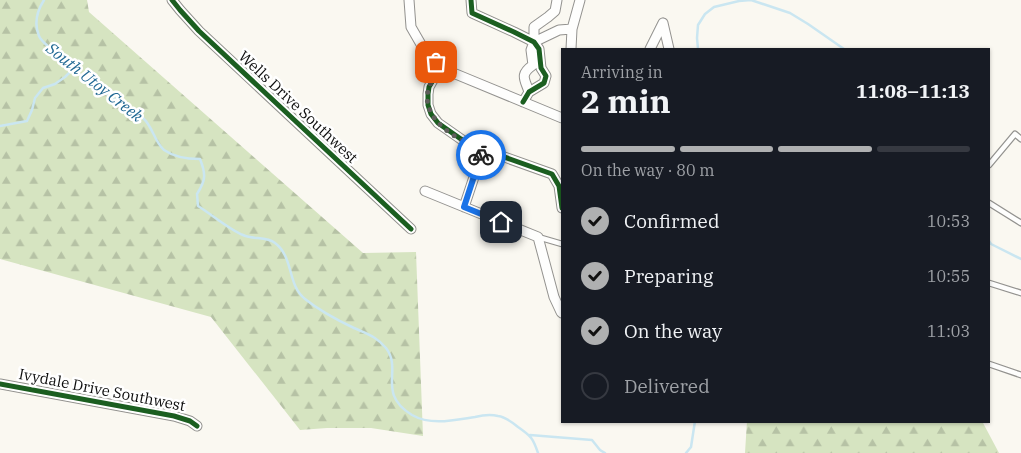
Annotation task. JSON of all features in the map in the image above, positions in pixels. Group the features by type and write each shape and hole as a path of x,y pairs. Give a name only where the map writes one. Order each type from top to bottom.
{"street":[{"name":"Wells Drive Southwest","path":"172,0 199,31 411,229"},
{"path":"409,0 412,27 426,53 446,70 561,118"},
{"path":"471,0 472,14 534,42 539,49 538,66 532,74 530,89 523,102"},
{"path":"534,42 534,27 555,11 557,0"},
{"path":"571,48 572,29 580,0"},
{"path":"650,48 663,23 669,48"},
{"path":"534,42 559,30 572,29"},
{"path":"441,66 429,87 428,106 438,123 468,144 552,174 559,186 561,201"},
{"path":"530,89 544,83 546,76 538,66"},
{"path":"464,207 483,150"},
{"path":"425,191 538,237 554,297 561,312"},
{"name":"Ivydale Drive Southwest","path":"0,384 174,416 190,421 198,426"}],"lane":[{"path":"990,164 1015,134 1021,139"},
{"path":"990,204 1021,223"},
{"path":"538,237 561,244"},
{"path":"990,283 1021,293"},
{"path":"990,364 1021,375"}],"green space":[{"path":"0,0 87,0 89,12 363,253 416,252 423,436 371,428 300,430 211,317 0,259"},
{"path":"747,423 983,423 999,453 745,453"}],"waterway":[{"name":"South Utoy Creek","path":"44,0 38,13 37,22 37,31 41,40 84,78 139,114 164,150 182,157 200,159 204,177 197,194 198,206 238,233 275,243 285,256 295,286 305,299 329,315 371,336 386,348 391,356 392,390 401,407 419,418 435,421 451,421 486,415 503,417 529,435 538,453"},
{"path":"698,48 698,25 705,14 714,7 751,0 790,13 843,48"},
{"path":"0,126 27,121 35,98 43,88 55,84 73,69"},
{"path":"990,242 1021,259"},
{"path":"686,453 691,447 695,423"},
{"path":"530,435 592,440 605,453"}],"cycle path":[{"path":"172,0 199,31 411,229"},
{"path":"471,0 472,13 534,42 539,49 541,68 546,76 544,83 529,92 523,102"},
{"path":"441,66 429,87 428,94 428,105 431,114 438,123 468,144 552,174 559,186 561,201"},
{"path":"0,384 174,416 190,421 197,426"}],"way so far":[{"path":"436,62 441,66 429,87 428,106 431,114 438,123 451,133 468,144 483,150 481,155"}],"route":[{"path":"481,155 464,207 501,222"}]}
